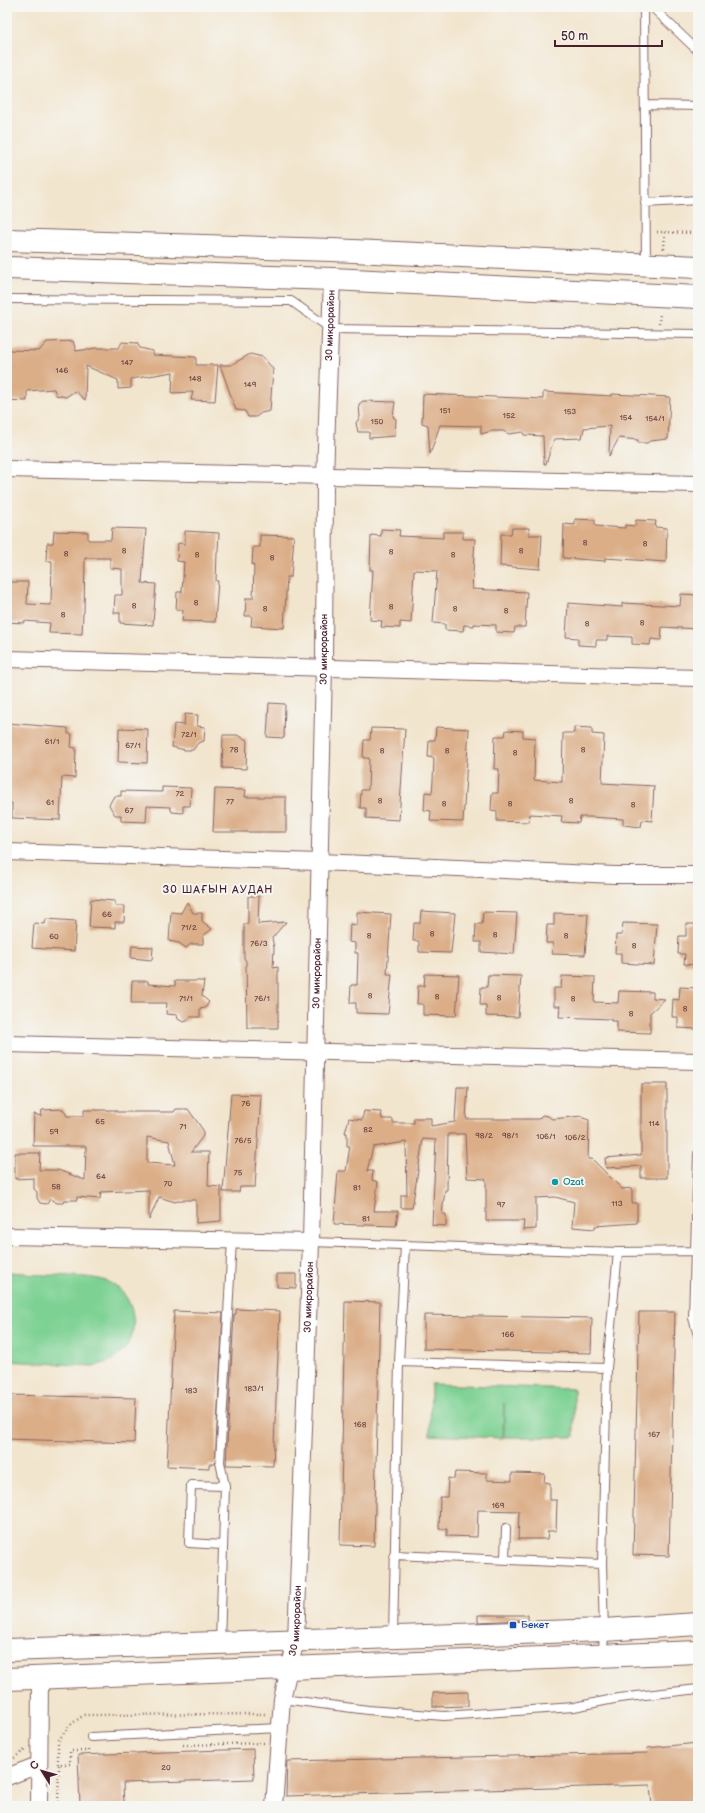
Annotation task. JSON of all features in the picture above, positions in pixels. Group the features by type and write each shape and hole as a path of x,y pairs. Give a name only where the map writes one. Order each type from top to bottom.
{"main road":[{"path":"7,240 332,250 698,267"},
{"path":"7,268 332,279 698,297"},
{"path":"7,1650 604,1630 698,1624"},
{"path":"7,1679 698,1652"}],"street":[{"name":"30 микрорайон","path":"274,1806 275,1728 296,1640 311,1242 324,666 325,476 332,279"},
{"path":"7,469 698,484"},
{"path":"7,659 324,666 698,678"},
{"path":"7,852 319,862 615,875 698,875"},
{"path":"7,1044 698,1061"},
{"path":"7,1236 311,1242"},
{"path":"39,1806 38,1765 40,1677"},
{"path":"7,1777 38,1765"}],"lane":[{"path":"644,7 646,265"},
{"path":"652,7 698,51"},
{"path":"645,105 698,106"},
{"path":"645,203 698,200"},
{"path":"7,299 291,301 331,329 698,334"},
{"path":"698,1154 694,1318 698,1335"},
{"path":"220,1643 225,1486 220,1462 232,1240"},
{"path":"311,1242 618,1252 696,1251"},
{"path":"393,1637 399,1362 405,1245"},
{"path":"603,1655 604,1630 602,1564 607,1368 618,1252"},
{"path":"399,1362 607,1368"},
{"path":"223,1545 189,1543 191,1485 225,1486"},
{"path":"505,1559 506,1528"},
{"path":"394,1555 602,1564"},
{"path":"282,1699 368,1710 444,1716 574,1707 620,1698 698,1689"},
{"path":"91,1737 275,1728"}],"path":[{"path":"696,7 698,11"},
{"path":"646,232 698,233"},
{"path":"182,1745 268,1743 275,1728"},
{"path":"58,1806 59,1764 70,1764 70,1750 88,1751 88,1747 96,1747"}],"green space":[{"path":"7,1272 94,1278 111,1283 120,1289 131,1307 133,1328 131,1339 126,1348 112,1360 93,1366 7,1361"},
{"path":"431,1384 574,1389 574,1437 504,1437 504,1403 503,1438 430,1435"}],"building":[{"path":"73,341 76,351 97,348 119,348 122,342 137,343 140,348 153,351 153,355 196,357 196,365 218,365 215,401 191,400 193,392 172,393 173,372 131,379 131,388 118,389 118,380 86,366 85,400 75,391 66,397 56,395 54,389 27,391 27,401 7,400 9,350 39,351 47,342"},
{"path":"250,354 263,357 273,369 270,411 261,413 256,417 248,417 245,411 236,410 220,365 231,365"},
{"path":"543,392 612,396 612,394 670,397 668,439 638,443 638,440 619,438 609,456 610,426 584,428 582,438 554,439 546,464 544,464 543,436 524,435 523,432 509,434 503,431 492,431 481,434 481,426 440,425 430,454 428,425 422,423 423,394 543,399"},
{"path":"363,401 395,402 393,417 396,419 395,436 369,438 369,432 358,432 356,423 360,417 359,404"},
{"path":"575,519 595,520 595,526 625,528 625,525 635,526 636,520 656,521 655,527 667,528 666,562 605,558 605,561 563,558 564,524 575,525"},
{"path":"112,528 146,529 142,583 156,584 153,625 120,623 120,613 114,613 115,595 122,595 122,569 110,568 110,558 85,558 82,634 49,633 50,623 24,621 24,623 7,622 7,582 28,582 27,604 51,605 52,561 46,561 47,543 53,543 54,531 88,532 88,540 111,540"},
{"path":"512,528 529,528 529,535 542,535 540,569 500,566 501,534 511,534"},
{"path":"381,529 400,530 399,536 443,538 443,532 463,532 463,539 475,539 472,589 527,592 525,627 515,627 514,633 496,632 496,625 474,624 474,626 464,625 463,631 445,630 445,624 433,623 437,571 414,570 411,623 400,622 400,628 381,627 382,621 370,620 373,570 370,570 371,535 381,536"},
{"path":"185,531 219,533 215,622 182,621 183,610 176,610 177,592 182,592 184,562 177,561 178,543 185,544"},
{"path":"260,535 294,536 291,577 287,577 284,628 251,626 252,616 245,616 246,598 253,598 253,547 260,547"},
{"path":"681,594 698,595 698,629 662,627 661,640 651,639 650,645 632,644 632,637 607,636 607,640 596,640 596,646 578,645 578,638 566,637 568,603 622,607 622,603 680,606"},
{"path":"269,703 285,704 284,738 267,737"},
{"path":"185,714 198,715 197,726 205,727 204,741 198,743 193,750 172,747 174,724 184,725"},
{"path":"7,723 68,728 68,734 72,734 71,747 76,748 75,778 62,777 60,820 12,818 12,803 7,804"},
{"path":"436,727 469,729 463,822 430,821 431,811 424,810 425,792 432,793 434,758 428,757 429,740 435,740"},
{"path":"574,727 592,728 592,734 604,735 602,783 654,786 652,821 642,820 641,827 623,825 623,819 580,817 579,823 561,822 562,816 530,814 529,822 497,821 497,811 491,810 492,793 498,793 499,769 494,769 495,736 505,736 506,730 523,731 523,737 535,738 534,780 562,782 563,733 574,733"},
{"path":"119,728 148,729 147,763 118,762"},
{"path":"371,728 405,729 399,820 366,818 366,808 360,808 361,790 368,790 369,758 363,758 364,740 370,740"},
{"path":"223,735 237,735 247,740 246,769 222,768"},
{"path":"162,787 191,788 190,806 183,806 183,813 172,812 170,807 147,806 146,822 121,821 121,815 115,815 109,805 114,796 121,796 121,791 162,792"},
{"path":"215,789 246,790 245,797 286,797 286,832 213,832"},
{"path":"248,896 259,896 258,924 286,922 272,938 274,948 273,968 278,967 278,1028 247,1028 244,924 248,924"},
{"path":"91,899 115,901 115,906 125,906 124,922 115,922 115,928 89,927"},
{"path":"187,902 193,913 202,913 202,921 212,929 203,936 203,944 191,944 186,948 179,943 169,941 171,912 181,913"},
{"path":"421,911 455,913 451,953 419,952 419,941 413,941 414,923 420,923"},
{"path":"357,912 391,914 387,974 392,974 388,1014 356,1013 356,1003 350,1003 351,985 357,985 358,953 355,953 355,943 349,942 350,924 357,925"},
{"path":"483,912 517,913 514,954 481,952 481,942 475,942 476,924 482,924"},
{"path":"554,913 588,914 585,955 552,954 553,943 546,943 547,925 554,925"},
{"path":"46,919 76,921 74,951 32,948 34,923 45,924"},
{"path":"623,923 657,924 654,965 621,963 621,953 615,953 616,935 622,935"},
{"path":"686,924 698,924 698,965 684,964 685,954 678,954 679,936 686,936"},
{"path":"132,946 153,947 152,960 131,958"},
{"path":"425,974 459,975 456,1016 423,1015 423,1004 417,1004 418,986 424,986"},
{"path":"488,975 521,976 518,1017 486,1016 486,1005 480,1005 481,987 487,987"},
{"path":"562,976 595,977 594,1002 618,1003 619,991 653,992 653,998 665,999 650,1013 650,1033 617,1032 617,1021 611,1021 611,1019 559,1017 560,1006 554,1006 554,988 561,988"},
{"path":"132,981 148,981 148,984 175,986 175,981 204,981 202,996 209,1002 205,1008 200,1009 200,1017 190,1017 187,1021 183,1022 178,1019 177,1015 166,1014 167,1003 131,1003"},
{"path":"680,987 698,988 698,1029 678,1028 678,1017 672,1017 673,999 679,1000"},
{"path":"641,1084 667,1084 667,1178 641,1178 641,1166 606,1168 605,1158 641,1155"},
{"path":"457,1087 468,1087 466,1119 539,1119 542,1115 548,1116 552,1119 582,1116 583,1118 589,1120 588,1159 592,1159 622,1189 632,1188 632,1203 637,1203 637,1223 595,1226 595,1229 572,1227 574,1202 555,1197 536,1198 536,1229 523,1230 524,1221 486,1221 486,1179 467,1178 465,1134 448,1134 447,1190 445,1190 442,1214 446,1214 446,1226 432,1225 436,1140 423,1139 412,1208 401,1208 401,1195 407,1195 406,1142 373,1147 367,1171 373,1171 372,1180 378,1182 374,1211 398,1211 396,1226 334,1224 338,1171 346,1171 350,1146 347,1146 347,1133 345,1133 349,1118 362,1120 364,1111 381,1112 382,1119 393,1119 393,1123 414,1123 414,1118 431,1118 431,1126 455,1122"},
{"path":"231,1094 261,1095 255,1187 240,1187 239,1192 223,1192"},
{"path":"63,1109 67,1116 84,1116 84,1110 116,1110 116,1112 174,1112 176,1109 188,1109 203,1130 203,1136 191,1152 209,1152 208,1186 221,1187 221,1221 196,1223 196,1200 181,1200 175,1202 159,1197 149,1220 149,1190 101,1192 100,1199 77,1197 77,1200 64,1200 63,1203 57,1203 50,1199 47,1204 40,1203 37,1198 37,1192 34,1189 34,1178 15,1179 15,1153 40,1153 39,1170 58,1170 85,1180 86,1146 33,1146 34,1114 41,1116 42,1110","holes":["147,1137 169,1141 175,1165 147,1163"]},
{"path":"277,1274 296,1274 296,1288 277,1287"},
{"path":"345,1301 380,1302 374,1546 340,1545"},
{"path":"236,1309 280,1311 273,1466 226,1465 234,1314 236,1314"},
{"path":"174,1311 223,1313 215,1464 209,1464 209,1468 167,1466"},
{"path":"639,1312 675,1312 669,1556 633,1555"},
{"path":"424,1315 592,1318 591,1353 424,1349"},
{"path":"7,1395 136,1398 134,1443 7,1439"},
{"path":"455,1472 487,1473 487,1480 512,1481 512,1473 545,1474 544,1482 550,1483 550,1500 557,1500 556,1531 548,1531 547,1539 518,1539 519,1511 478,1510 477,1537 447,1536 447,1529 439,1529 440,1497 447,1497 448,1478 454,1479"},
{"path":"478,1615 528,1615 528,1620 478,1622"},
{"path":"468,1692 468,1706 433,1707 433,1693"},
{"path":"698,1743 698,1806 652,1806 650,1785 286,1796 287,1761 648,1753 647,1748"},
{"path":"253,1749 254,1779 123,1783 124,1806 80,1806 78,1755"}],"place":[{"name":"Ozat","path":"555,1182"},
{"name":"Бекет","path":"513,1625"}],"district":[{"name":"30 ШАҒЫН АУДАН","path":"218,889"}]}
